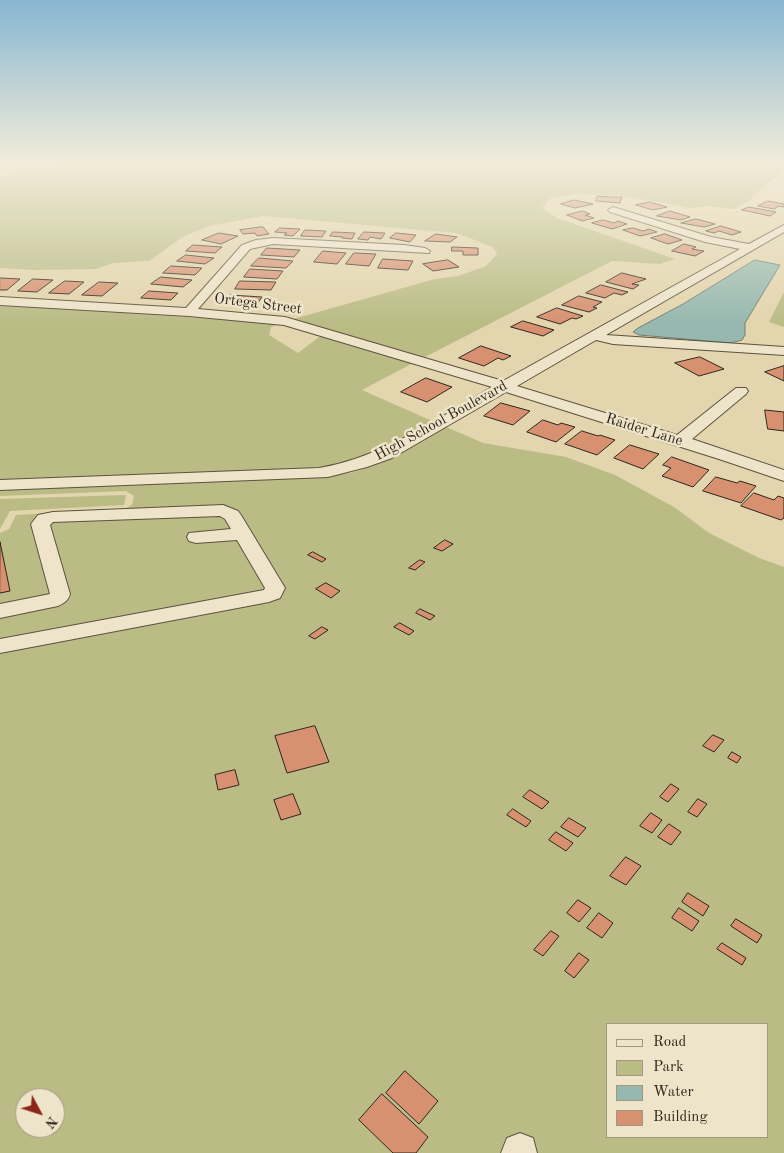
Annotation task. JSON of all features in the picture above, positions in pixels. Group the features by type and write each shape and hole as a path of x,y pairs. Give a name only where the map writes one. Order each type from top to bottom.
{"street":[{"path":"635,217 709,240 750,247"},
{"name":"High School Boulevard","path":"0,485 319,473 346,469 368,462 386,454 784,228"},
{"path":"189,312 246,247 256,243 273,241 404,248 425,251"},
{"name":"Ortega Street","path":"0,301 189,312 286,321 503,386"},
{"path":"593,336 613,340 784,351"},
{"name":"Raider Lane","path":"503,386 680,441 784,476"},
{"path":"680,441 742,391"},
{"path":"147,513 150,480"},
{"path":"0,611 51,601 59,597 60,594 40,524 53,517 223,510 232,515 274,584 275,591 269,596 0,646"},
{"path":"196,537 244,534"}],"green space":[{"path":"0,217 259,217 210,226 184,236 149,261 113,263 96,269 35,270 0,268"},
{"path":"272,217 555,217 675,259 660,264 612,261 423,358 290,320 435,279 458,276 486,266 497,254 493,247 456,233"},
{"path":"784,292 784,327 769,322"},
{"path":"0,305 281,323 271,327 269,335 298,353 323,334 415,362 362,390 432,421 362,459 317,469 0,481"},
{"path":"444,426 483,443 566,457 615,475 674,507 709,533 759,558 784,567 784,1153 0,1153 0,533 9,529 16,515 124,509 132,505 134,496 126,491 0,496 0,490 322,477 351,473 373,466"},
{"path":"126,495 124,505 10,511 0,529 0,499"}],"water":[{"path":"755,260 780,265 745,323 745,335 742,340 731,343 639,335 633,332 683,304"}],"building":[{"path":"572,217 594,218 582,221"},
{"path":"662,217 690,217 681,220"},
{"path":"696,219 715,224 704,227 681,223"},
{"path":"603,220 627,224 612,229 592,223"},
{"path":"721,226 741,232 732,235 719,231 714,233 706,231"},
{"path":"263,227 269,234 257,236 255,233 243,234 240,230"},
{"path":"280,228 300,229 293,236 284,235 287,233 275,232"},
{"path":"633,228 643,231 649,229 657,232 640,236 623,230"},
{"path":"305,230 326,231 322,237 301,236"},
{"path":"333,232 355,233 352,239 330,236"},
{"path":"364,232 385,233 381,239 370,237 368,240 358,239"},
{"path":"219,233 238,236 221,244 202,240"},
{"path":"396,233 416,235 410,242 390,238"},
{"path":"436,234 457,237 450,242 425,241"},
{"path":"665,234 682,240 668,244 651,238"},
{"path":"684,244 696,247 692,249 704,251 695,256 672,251"},
{"path":"193,245 222,247 215,253 186,251"},
{"path":"452,247 478,248 478,255 463,255 463,251 452,251"},
{"path":"267,248 300,250 294,257 261,255"},
{"path":"323,251 346,253 337,264 314,262"},
{"path":"354,253 376,254 369,266 346,264"},
{"path":"186,255 214,258 205,264 177,261"},
{"path":"259,258 293,261 286,268 251,266"},
{"path":"383,259 413,261 408,270 378,268"},
{"path":"448,260 459,267 433,271 423,264"},
{"path":"171,266 202,268 195,275 163,273"},
{"path":"250,269 283,271 277,279 244,277"},
{"path":"622,273 646,279 632,284 639,285 633,289 606,282"},
{"path":"161,277 192,280 183,287 151,284"},
{"path":"0,278 20,279 7,290 0,290"},
{"path":"33,279 53,280 37,292 18,291"},
{"path":"65,281 84,282 69,294 49,293"},
{"path":"240,281 276,282 271,290 235,289"},
{"path":"99,282 118,283 102,296 82,295"},
{"path":"601,285 628,292 622,295 614,293 605,298 586,293"},
{"path":"149,291 178,293 171,300 141,298"},
{"path":"230,295 262,297 257,304 224,303"},
{"path":"579,296 602,302 593,307 597,308 589,312 562,305"},
{"path":"557,308 583,316 576,319 572,318 560,324 537,317"},
{"path":"523,321 554,330 543,336 511,327"},
{"path":"481,346 511,356 503,360 498,358 484,366 459,358"},
{"path":"700,357 724,369 699,376 675,363"},
{"path":"784,366 784,381 765,372"},
{"path":"426,378 452,387 427,402 401,392"},
{"path":"501,403 530,411 513,425 484,416"},
{"path":"765,410 784,412 784,431 768,429"},
{"path":"543,420 558,425 561,423 575,427 556,442 527,432"},
{"path":"582,431 615,440 597,455 565,444"},
{"path":"630,445 659,454 643,469 614,458"},
{"path":"672,457 709,470 693,487 662,476 671,468 663,465"},
{"path":"716,477 756,486 741,503 703,491"},
{"path":"754,493 774,500 778,496 784,498 784,518 781,520 741,506"},
{"path":"445,540 453,544 442,551 434,548"},
{"path":"0,542 10,591 0,593"},
{"path":"313,552 326,559 322,562 308,555"},
{"path":"420,560 425,562 415,570 409,568"},
{"path":"326,583 340,591 331,598 316,589"},
{"path":"420,609 435,616 430,620 416,613"},
{"path":"400,623 414,631 409,635 394,627"},
{"path":"322,627 328,630 315,639 309,636"},
{"path":"315,726 329,762 287,773 275,736"},
{"path":"713,735 724,740 714,752 703,746"},
{"path":"732,752 741,757 737,763 728,758"},
{"path":"235,770 239,785 218,790 215,775"},
{"path":"671,784 679,789 668,802 660,797"},
{"path":"530,790 549,802 542,809 523,797"},
{"path":"293,794 301,814 281,820 274,800"},
{"path":"698,799 707,804 697,817 688,812"},
{"path":"513,809 531,821 526,827 507,815"},
{"path":"651,813 662,820 652,833 640,826"},
{"path":"569,818 586,828 578,837 561,827"},
{"path":"669,824 681,832 671,845 658,837"},
{"path":"556,832 573,843 566,851 549,840"},
{"path":"626,857 641,866 626,885 610,876"},
{"path":"688,893 709,906 703,916 682,902"},
{"path":"578,900 591,908 579,922 567,913"},
{"path":"679,908 699,921 692,931 672,918"},
{"path":"599,913 613,923 602,938 587,928"},
{"path":"736,919 762,935 757,943 731,926"},
{"path":"551,931 559,936 543,956 534,950"},
{"path":"722,943 746,958 742,965 717,949"},
{"path":"579,953 589,960 574,978 565,971"},
{"path":"405,1071 438,1101 419,1124 386,1093"},
{"path":"382,1094 428,1137 416,1153 393,1153 359,1120"}]}
